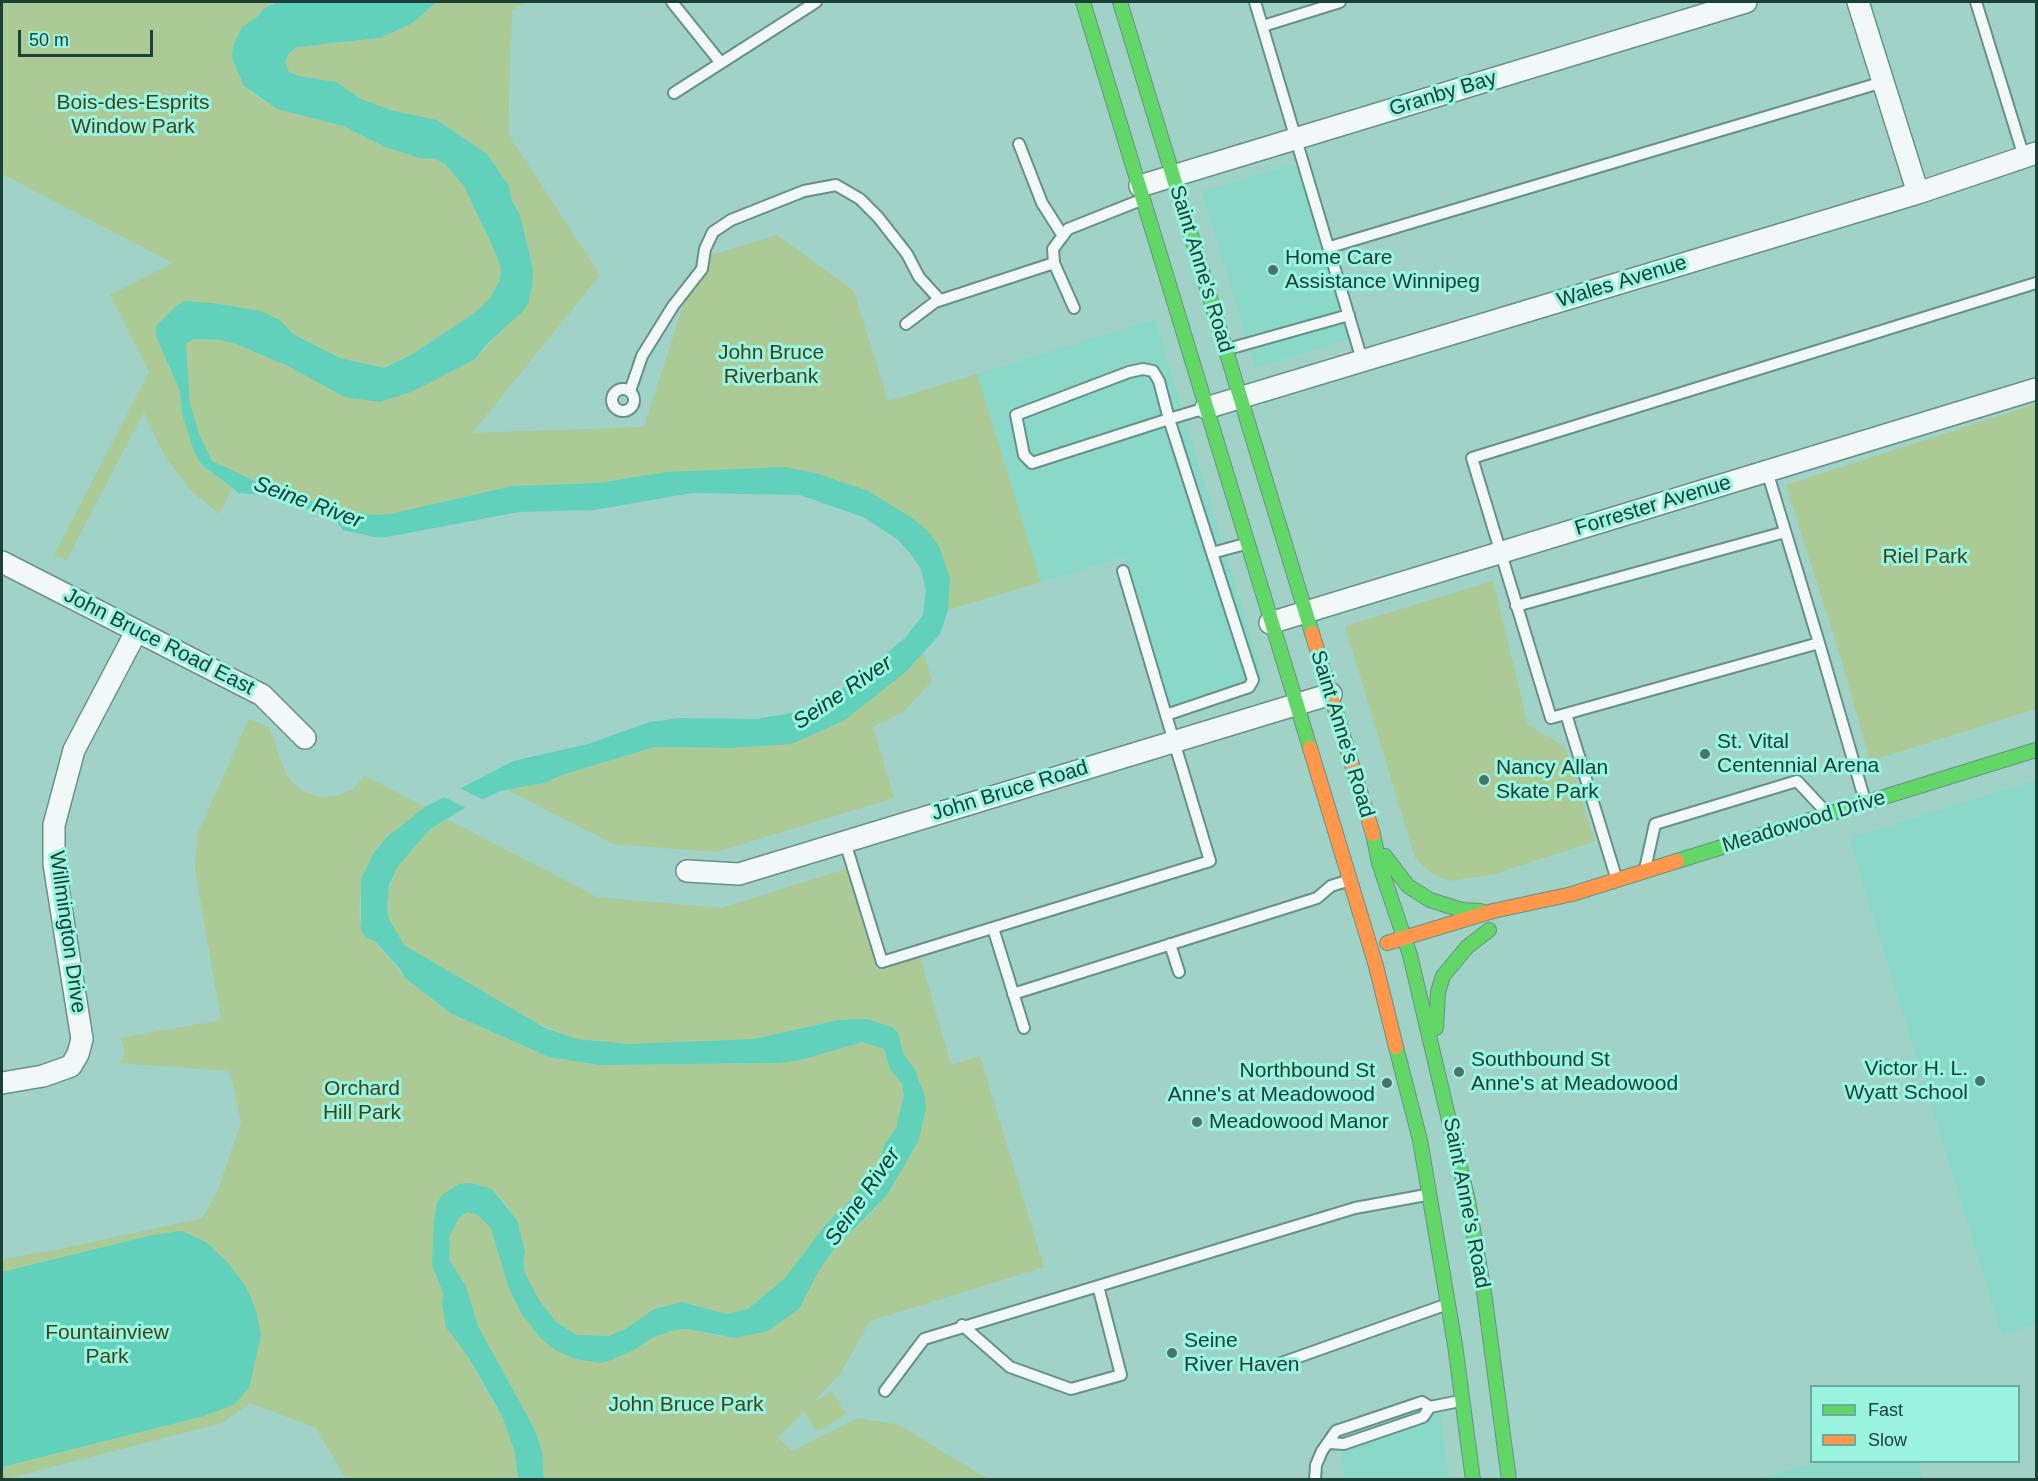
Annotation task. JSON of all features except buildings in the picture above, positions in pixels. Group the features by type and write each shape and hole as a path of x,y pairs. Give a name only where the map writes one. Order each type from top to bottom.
{"main road":[{"name":"Saint Anne's Road","path":"1083,2 1370,947"},
{"name":"Saint Anne's Road","path":"1120,2 1304,613 1331,694 1372,831 1379,863 1405,938 1388,960 1448,1304 1509,1479"},
{"name":"Meadowood Drive","path":"1370,947 1493,911 1572,894 2037,750"},
{"path":"1372,831 1389,863 1408,886 1440,905 1462,910 1493,911"},
{"name":"Meadowood Drive","path":"1548,914 1572,894"},
{"path":"1439,1069 1436,1015 1443,976 1462,951 1494,929 1449,943"},
{"path":"1370,947 1388,960"},
{"name":"Saint Anne's Road","path":"1388,960 1439,1069 1468,1201 1484,1292 1480,1397 1473,1479"}],"street":[{"name":"Granby Bay","path":"1142,193 1298,139 1746,2"},
{"path":"1858,2 1918,193"},
{"name":"Wales Avenue","path":"1206,408 1918,193 2030,155"},
{"name":"Forrester Avenue","path":"1270,623 2037,389"},
{"name":"John Bruce Road East","path":"2,562 136,633 262,695 305,738"},
{"name":"Willmington Drive","path":"2,1083 43,1076 71,1066 78,1054 82,1039 54,864 54,825 74,750 136,633"},
{"name":"John Bruce Road","path":"687,872 739,874 1331,694"}],"lane":[{"path":"672,2 721,63"},
{"path":"674,93 816,2"},
{"path":"1255,2 1298,139 1362,360"},
{"path":"1263,26 1340,2"},
{"path":"1976,2 2030,155"},
{"path":"1330,247 1883,82"},
{"path":"1019,144 1042,203 1063,236"},
{"path":"630,391 642,356 673,306 702,269 705,249 713,232 731,220 804,190 836,185 860,199 878,217 907,254 919,277 940,300"},
{"path":"1074,309 1054,263 1053,249 1068,229 1142,193"},
{"path":"906,324 940,300 1054,263"},
{"path":"1819,643 1551,718 1472,458 2037,283"},
{"path":"1226,350 1349,315"},
{"path":"1167,715 1249,687 1253,680 1169,418 1159,381 1152,371 1143,369 1129,372 1016,416 1024,455 1032,463 1169,418 1206,408"},
{"path":"1767,471 1865,803"},
{"path":"1516,606 1785,532"},
{"path":"1212,553 1247,543"},
{"path":"845,842 882,962 1209,861 1123,572"},
{"path":"1566,714 1617,880"},
{"path":"1644,872 1655,824 1797,781 1829,814"},
{"path":"1013,994 1317,898 1331,886 1350,880"},
{"path":"993,928 1024,1028"},
{"path":"1170,944 1179,972"},
{"path":"885,1390 924,1339 963,1325 1355,1208 1430,1194"},
{"path":"963,1325 1010,1367 1071,1389 1121,1375 1098,1286"},
{"path":"1270,1367 1448,1304"},
{"path":"1315,1479 1316,1465 1322,1451 1329,1443 1344,1444 1423,1417 1430,1407 1480,1397"}],"shaded area":[{"path":"1296,163 1350,339 1255,368 1202,192"},
{"path":"1155,319 1265,684 1171,713 1124,557 1041,582 977,374"},
{"name":"Victor H. L. Wyatt School","path":"2036,780 2036,1324 2002,1335 1849,838"},
{"path":"1439,1404 1449,1479 1345,1479 1339,1434"},
{"path":"1815,1463 1919,1463 1922,1479 1758,1479"}],"green space":[{"name":"Bois-des-Esprits Window Park","path":"2,2 279,2 264,8 258,16 242,27 251,93 277,109 343,126 385,147 420,158 436,159 445,164 464,186 497,256 501,269 500,280 490,298 476,312 411,355 384,368 340,358 293,334 280,320 156,336 180,391 182,414 202,465 232,489 219,514 189,489 164,455 144,412 66,561 54,555 149,372 110,295 173,263 2,174"},
{"name":"John Bruce Riverbank","path":"437,2 525,2 512,10 508,134 600,275 472,433 644,427 698,259 777,235 854,291 888,401 977,374 1041,582 948,610 950,578 868,491 666,472 598,483 512,486 390,514 370,515 322,505 262,484 212,461 199,433 190,403 186,344 195,339 220,340 236,344 288,366 344,397 474,360 528,304 533,268 520,215 512,201 509,186 487,154 438,120 390,110 361,99 336,82 299,76 289,72 285,62 289,53 297,47 380,38 411,24"},
{"name":"Riel Park","path":"2036,404 2036,709 1870,761 1842,662 1786,485"},
{"path":"1493,581 1528,725 1565,747 1595,841 1495,874 1449,881 1431,873 1415,858 1345,626"},
{"path":"924,653 932,681 903,712 873,727 894,798 716,852 613,844 508,790 544,783 562,775 654,747 729,748 908,670"},
{"name":"Orchard Hill Park","path":"249,719 269,727 285,772 304,792 321,797 338,795 353,789 365,776 425,807 387,837 361,880 359,918 366,938 375,941 405,978 452,1014 549,1057 599,1065 743,1064 862,1042 884,1049 890,1069 902,1084 904,1095 896,1128 884,1145 878,1166 847,1204 826,1224 785,1278 748,1309 726,1314 713,1312 694,1304 660,1306 627,1328 609,1336 577,1335 557,1323 539,1300 525,1273 523,1262 525,1250 517,1220 506,1204 492,1189 471,1183 435,1275 443,1293 442,1305 484,1388 503,1418 515,1453 518,1479 346,1479 316,1428 250,1403 222,1423 2,1480 2,1259 56,1250 202,1218 218,1190 241,1122 230,1071 118,1063 124,1057 124,1045 119,1038 221,1020 195,869 197,835"},
{"name":"John Bruce Park","path":"447,819 597,897 721,908 846,869 877,969 920,956 951,1065 980,1056 1044,1267 870,1321 840,1374 812,1403 832,1391 846,1414 817,1432 804,1411 778,1438 792,1451 859,1418 899,1425 981,1475 994,1479 544,1479 542,1451 534,1428 478,1326 466,1286 450,1261 449,1238 459,1218 467,1212 478,1215 491,1228 508,1286 521,1313 541,1339 636,1349 654,1337 675,1330 687,1329 722,1337 818,1272 835,1248 874,1210 893,1187 901,1167 918,1142 925,1096 914,1068 903,1053 898,1033 892,1027 867,1019 838,1020 754,1039 629,1044 577,1039 526,1019 404,945 389,919 387,897 398,865 430,829"}],"water":[{"name":"Seine River","path":"279,2 437,2 411,24 380,38 297,47 289,53 285,62 289,72 299,76 336,82 361,99 390,110 437,120 487,154 509,186 512,201 520,215 533,268 532,287 528,304 522,312 486,345 474,360 411,392 380,402 344,397 288,366 236,344 220,340 194,339 186,344 190,403 199,433 212,461 262,484 322,505 370,515 390,514 512,486 598,483 666,472 785,467 816,473 868,491 912,518 927,530 939,546 950,578 948,610 940,634 908,670 845,720 792,744 729,748 654,747 562,775 544,783 500,791 463,809 430,829 398,866 389,885 387,909 389,919 404,945 545,1028 577,1039 629,1044 754,1039 838,1020 867,1019 892,1027 898,1033 903,1053 914,1068 925,1096 926,1108 918,1142 887,1195 835,1248 818,1272 799,1309 768,1331 735,1338 687,1329 675,1330 654,1337 636,1349 601,1363 576,1359 557,1351 541,1339 521,1313 508,1286 491,1228 478,1215 467,1212 459,1218 449,1238 450,1261 466,1286 478,1326 534,1428 542,1451 544,1479 518,1479 515,1453 503,1418 469,1358 446,1327 442,1305 443,1293 432,1265 434,1220 437,1203 442,1195 459,1184 471,1183 492,1189 517,1220 525,1251 523,1262 525,1273 539,1300 557,1323 577,1335 609,1336 627,1328 654,1309 682,1302 726,1314 748,1309 785,1278 826,1224 847,1204 878,1166 884,1145 896,1128 904,1095 902,1084 890,1069 884,1049 862,1042 801,1060 778,1063 599,1065 549,1057 452,1014 405,978 375,941 366,938 361,929 361,880 373,854 387,837 425,807 513,761 588,744 650,722 680,718 757,719 791,713 810,706 845,687 905,638 923,615 926,590 921,569 897,539 863,517 800,495 692,493 594,510 519,512 387,537 375,537 343,530 336,521 278,496 239,493 202,465 195,454 182,414 180,391 156,336 156,326 177,305 186,301 261,311 280,320 293,334 340,358 384,368 411,355 476,312 490,298 500,280 501,269 497,256 464,186 445,164 436,159 420,158 385,147 343,126 277,109 244,86 232,58 233,46 242,27 258,16 264,8"},
{"name":"Fountainview Park","path":"182,1231 206,1242 229,1264 246,1287 256,1310 261,1335 249,1388 235,1404 204,1416 2,1467 2,1272 148,1236"}],"pier":[{"path":"456,786 485,801 468,809 442,796"}],"traffic: fast":[{"path":"1083,2 1310,748"},
{"path":"1120,2 1312,633"},
{"path":"1677,861 2036,750"},
{"path":"1373,834 1379,863 1410,955 1468,1201 1484,1292 1509,1480"},
{"path":"1385,856 1408,886 1430,900 1462,910 1481,911"},
{"path":"1436,1028 1438,992 1443,976 1467,947 1489,930"},
{"path":"1396,1047 1420,1140 1455,1345 1473,1480"}],"traffic: slow":[{"path":"1312,633 1373,834"},
{"path":"1310,748 1376,966 1396,1047"},
{"path":"1387,943 1493,911 1572,894 1677,861"}],"place":[{"name":"Home Care Assistance Winnipeg","path":"1273,270"},
{"name":"St. Vital Centennial Arena","path":"1705,754"},
{"name":"Nancy Allan Skate Park","path":"1484,780"},
{"name":"Southbound St Anne's at Meadowood","path":"1459,1072"},
{"name":"Victor H. L. Wyatt School","path":"1980,1081"},
{"name":"Northbound St Anne's at Meadowood","path":"1387,1083"},
{"name":"Meadowood Manor","path":"1197,1122"},
{"name":"Seine River Haven","path":"1172,1353"}]}
